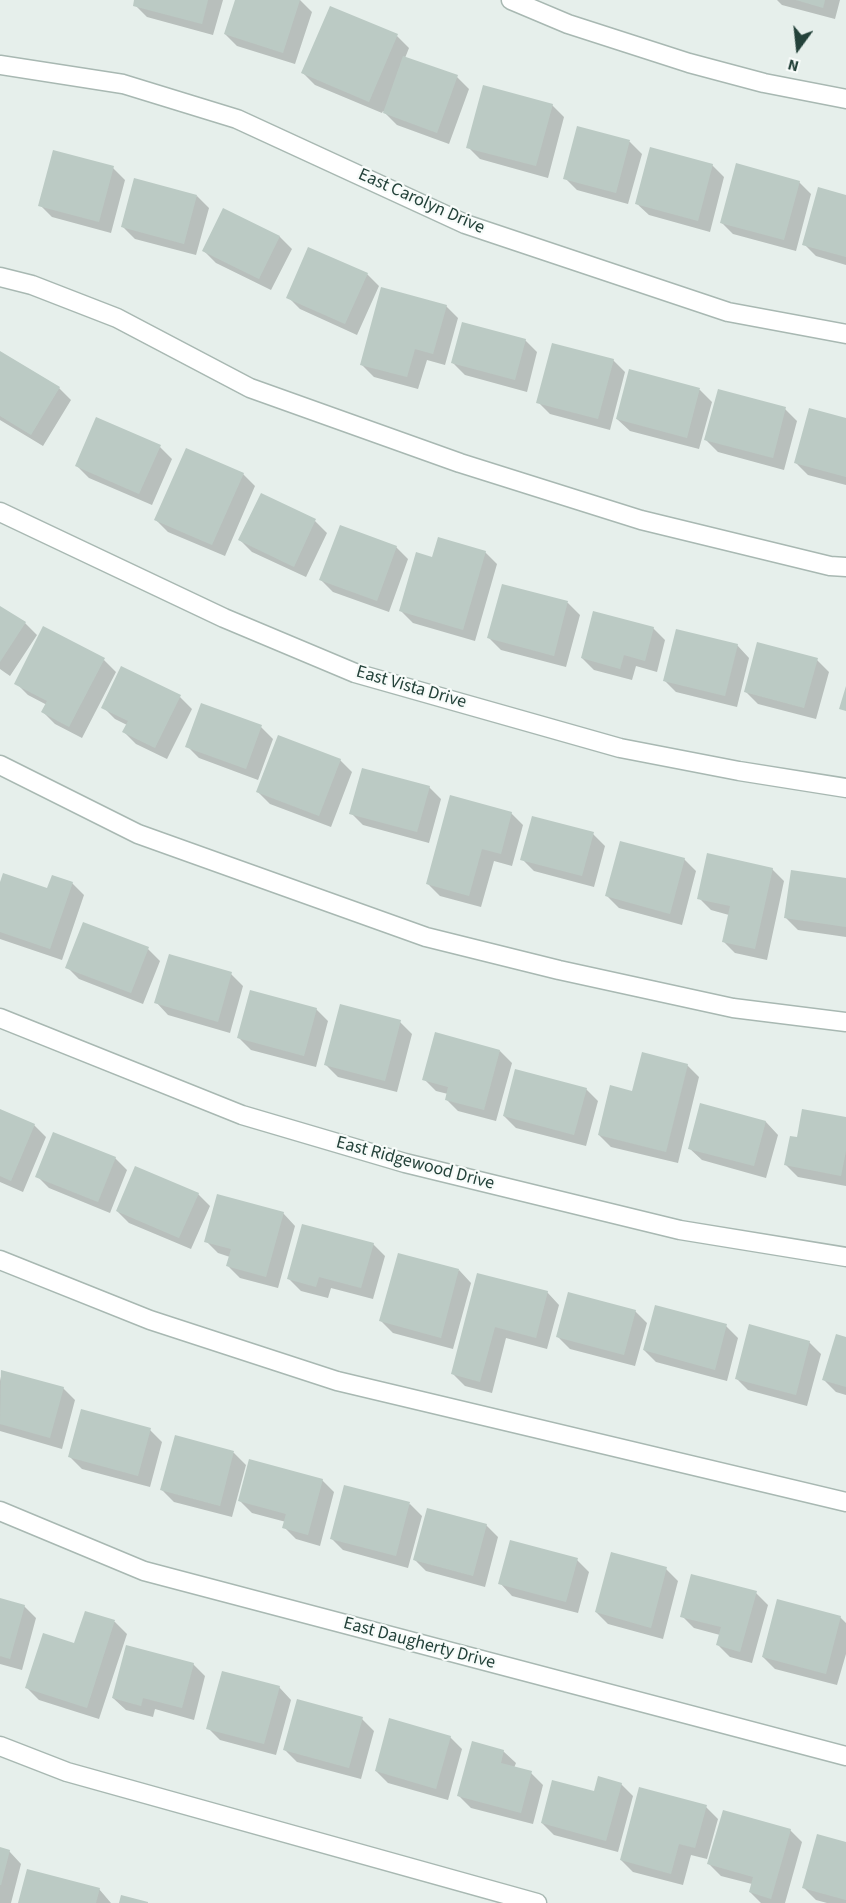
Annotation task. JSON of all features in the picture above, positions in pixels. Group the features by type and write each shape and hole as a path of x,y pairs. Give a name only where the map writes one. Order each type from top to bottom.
{"street":[{"path":"511,0 568,24 689,63 764,83 846,99"},
{"name":"East Carolyn Drive","path":"0,65 123,84 237,119 465,224 728,312 846,334"},
{"path":"0,276 32,285 117,318 250,388 460,463 641,520 831,566 846,567"},
{"name":"East Vista Drive","path":"0,512 224,618 355,673 620,748 739,771 846,788"},
{"path":"0,765 138,834 426,937 559,970 733,1008 846,1022"},
{"name":"East Ridgewood Drive","path":"0,1018 242,1115 405,1163 680,1230 846,1257"},
{"path":"0,1260 150,1320 338,1381 846,1502"},
{"name":"East Daugherty Drive","path":"0,1511 144,1571 846,1756"},
{"path":"0,1746 67,1772 537,1903"}],"building":[{"path":"134,0 208,0 202,24 133,6"},
{"path":"235,0 300,0 283,53 224,34"},
{"path":"796,0 825,0 823,8"},
{"path":"330,6 398,34 369,102 301,73"},
{"path":"403,56 458,75 437,133 383,113"},
{"path":"483,85 553,104 536,166 466,148"},
{"path":"577,126 630,140 616,193 563,179"},
{"path":"650,147 713,164 698,221 635,204"},
{"path":"53,150 114,166 99,222 38,206"},
{"path":"736,163 800,181 784,240 720,223"},
{"path":"134,178 197,195 184,244 121,227"},
{"path":"818,187 846,195 846,257 802,245"},
{"path":"223,208 280,236 259,279 202,251"},
{"path":"308,247 368,273 345,324 286,298"},
{"path":"381,287 447,305 433,354 415,349 407,377 360,365"},
{"path":"462,322 526,339 515,380 451,363"},
{"path":"552,343 614,359 598,419 536,403"},
{"path":"0,351 60,387 31,435 0,416"},
{"path":"629,369 700,388 687,438 616,419"},
{"path":"718,389 786,407 773,458 704,440"},
{"path":"809,408 846,418 846,477 794,463"},
{"path":"96,417 161,445 139,494 75,466"},
{"path":"186,448 244,473 212,545 154,520"},
{"path":"261,493 316,519 294,567 238,540"},
{"path":"340,525 397,546 377,601 319,580"},
{"path":"438,537 486,551 463,630 399,611 416,552 432,557"},
{"path":"502,584 568,601 554,656 487,638"},
{"path":"0,606 26,622 0,662"},
{"path":"593,611 654,627 645,661 624,655 620,669 581,658"},
{"path":"43,626 105,658 69,727 41,712 47,701 14,684"},
{"path":"676,629 738,644 725,696 663,681"},
{"path":"757,642 818,658 804,708 744,692"},
{"path":"121,666 181,695 155,748 122,732 128,721 101,708"},
{"path":"846,686 846,711 839,709"},
{"path":"201,703 262,725 246,769 185,747"},
{"path":"278,735 341,759 319,816 256,792"},
{"path":"362,768 430,786 417,832 349,814"},
{"path":"450,795 512,812 501,854 482,849 469,896 426,884"},
{"path":"532,816 594,832 582,876 520,860"},
{"path":"620,841 685,858 670,914 605,896"},
{"path":"707,853 773,868 755,949 722,942 730,906 697,899"},
{"path":"791,870 846,878 846,927 784,918"},
{"path":"3,873 47,888 52,875 73,882 50,949 0,932 0,882"},
{"path":"83,922 149,947 131,993 65,968"},
{"path":"169,954 232,972 218,1022 154,1003"},
{"path":"250,990 317,1008 304,1056 237,1038"},
{"path":"340,1004 401,1020 385,1081 324,1065"},
{"path":"435,1032 500,1050 484,1110 445,1100 448,1087 422,1080"},
{"path":"642,1052 688,1064 666,1152 598,1135 610,1085 632,1091"},
{"path":"515,1069 587,1088 574,1135 503,1116"},
{"path":"700,1103 766,1121 754,1166 688,1149"},
{"path":"0,1109 35,1124 11,1181 0,1176"},
{"path":"802,1109 846,1117 846,1151 841,1176 784,1165 790,1136 797,1137"},
{"path":"53,1132 116,1157 98,1202 35,1177"},
{"path":"135,1166 199,1193 179,1238 116,1211"},
{"path":"217,1194 284,1212 266,1277 226,1266 231,1249 204,1242"},
{"path":"302,1224 374,1243 361,1288 319,1277 316,1287 287,1279"},
{"path":"398,1253 459,1269 441,1338 379,1321"},
{"path":"477,1273 548,1291 536,1338 495,1327 480,1382 451,1374"},
{"path":"568,1292 636,1310 624,1355 556,1337"},
{"path":"655,1305 727,1324 715,1370 643,1350"},
{"path":"749,1324 810,1341 796,1395 735,1379"},
{"path":"836,1334 846,1337 846,1387 822,1380"},
{"path":"1,1370 64,1387 50,1438 0,1424"},
{"path":"81,1409 151,1428 138,1476 68,1457"},
{"path":"175,1435 234,1451 220,1506 160,1490"},
{"path":"249,1459 323,1479 308,1535 282,1528 286,1514 238,1501"},
{"path":"344,1485 410,1502 396,1556 330,1539"},
{"path":"427,1508 487,1524 473,1576 413,1560"},
{"path":"510,1540 578,1558 566,1602 498,1584"},
{"path":"611,1552 667,1567 651,1628 595,1612"},
{"path":"691,1574 757,1591 740,1652 716,1645 721,1627 680,1617"},
{"path":"0,1598 25,1605 10,1659 0,1656"},
{"path":"777,1599 841,1616 826,1674 762,1657"},
{"path":"85,1611 115,1620 87,1708 25,1688 43,1633 74,1643"},
{"path":"126,1645 194,1663 182,1708 143,1698 141,1706 112,1698"},
{"path":"222,1671 280,1686 264,1744 206,1729"},
{"path":"297,1699 363,1717 349,1768 283,1750"},
{"path":"389,1718 451,1736 436,1789 375,1771"},
{"path":"472,1741 504,1750 501,1763 532,1771 521,1813 457,1796"},
{"path":"598,1776 622,1783 606,1841 541,1823 552,1780 594,1791"},
{"path":"639,1787 707,1805 695,1848 679,1844 671,1874 620,1860"},
{"path":"723,1810 791,1829 771,1899 749,1892 753,1877 707,1864"},
{"path":"817,1834 846,1842 846,1900 802,1888"},
{"path":"0,1847 10,1850 1,1885 0,1885"},
{"path":"27,1869 100,1888 96,1903 18,1903"},
{"path":"121,1895 148,1902 148,1903 119,1903"}]}
